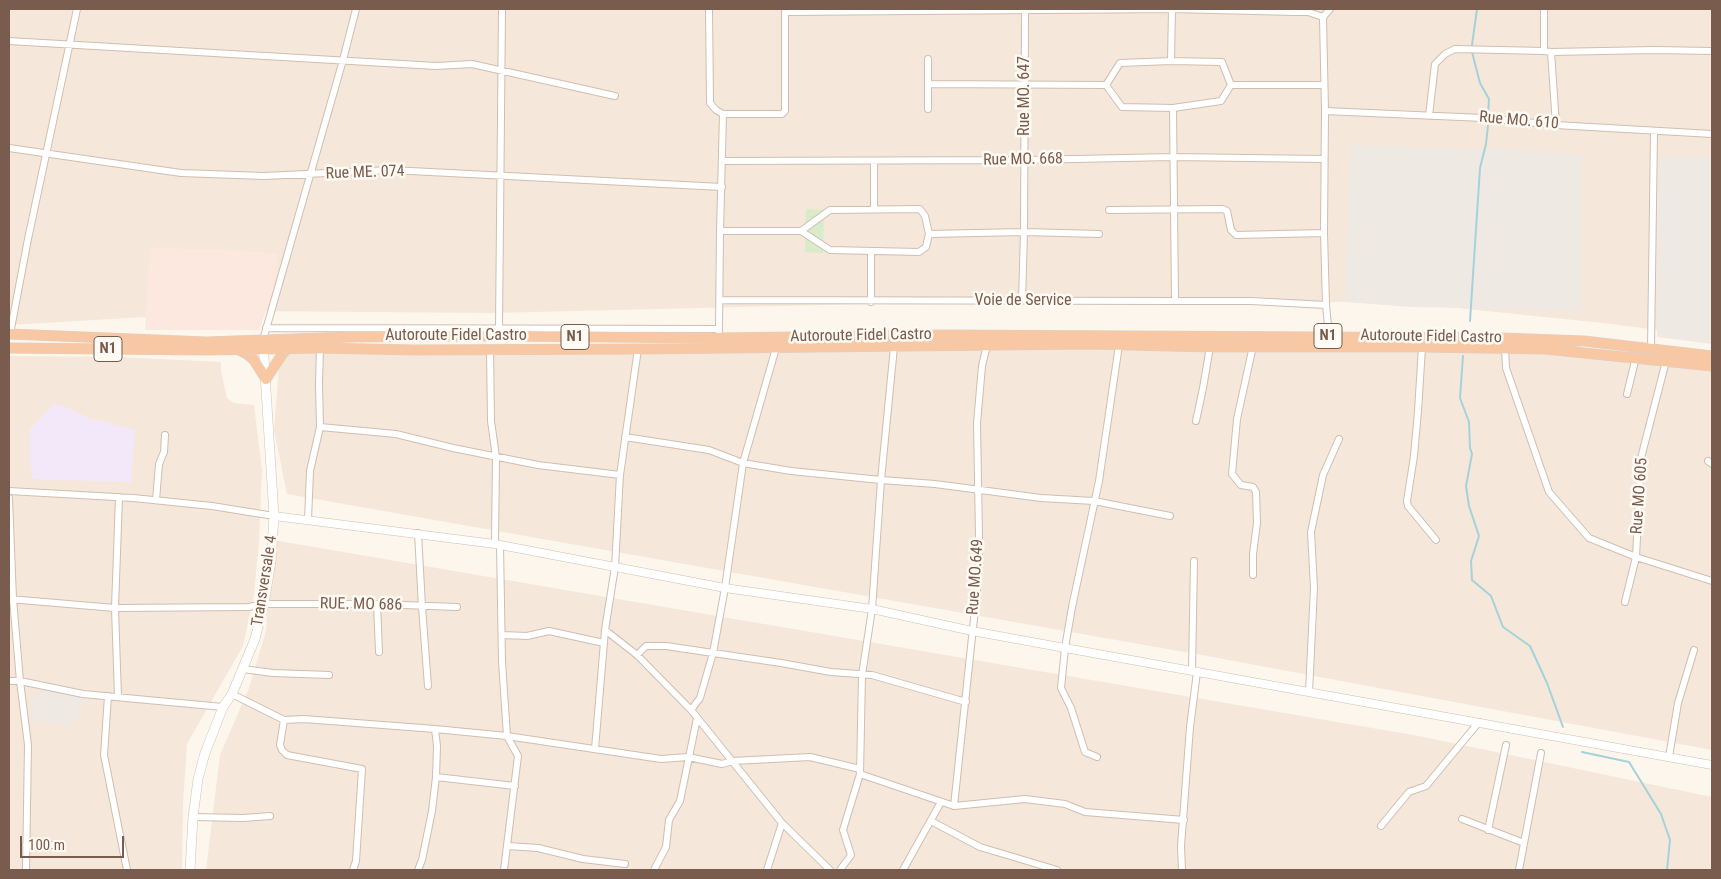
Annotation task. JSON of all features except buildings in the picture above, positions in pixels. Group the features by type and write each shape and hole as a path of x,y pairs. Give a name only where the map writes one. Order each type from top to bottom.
{"highway":[{"name":"Autoroute Fidel Castro","path":"9,348 238,350 351,332 549,332 1329,336 1552,340 1584,341 1712,356"},
{"name":"Autoroute Fidel Castro","path":"9,334 263,345 288,349 638,349 894,347 987,344 1505,348 1581,352 1712,366"},
{"path":"238,350 254,360 266,380 283,353 288,349"}],"main road":[{"name":"Transversale 4","path":"190,870 198,779 205,753 255,640 264,604 271,560 274,516 263,345"}],"street":[{"path":"9,334 46,152 78,9"},
{"path":"263,345 266,328 344,60 356,9"},
{"path":"499,328 502,9"},
{"path":"709,9 710,103 723,114 782,114 785,111 784,10 1294,10 1323,17"},
{"path":"1171,61 1172,9"},
{"path":"1329,336 1324,234 1325,111 1323,17 1330,9"},
{"path":"1544,9 1556,125"},
{"name":"Rue MO. 647","path":"1022,301 1025,160 1025,11"},
{"path":"9,41 436,66 472,64 615,96"},
{"path":"1429,116 1435,64 1445,54 1455,49 1712,51"},
{"path":"928,59 928,109"},
{"path":"1106,85 1120,63 1171,61 1222,62 1231,85"},
{"path":"928,84 1106,85"},
{"path":"1106,85 1122,107 1173,108 1221,101 1231,85"},
{"path":"1231,85 1324,85"},
{"path":"1173,108 1175,301"},
{"name":"Rue MO. 610","path":"1325,111 1483,118 1556,125 1712,134"},
{"path":"719,333 723,114"},
{"path":"1652,349 1654,131"},
{"name":"Rue ME. 074","path":"9,148 181,173 264,176 391,170 722,187"},
{"name":"Rue MO. 668","path":"723,161 1025,160 1173,157 1324,159"},
{"path":"874,161 874,210"},
{"path":"720,232 801,231 830,250 919,252 926,247 929,234 925,216 920,209 830,210 801,231"},
{"path":"1109,210 1223,209 1227,211 1232,230 1236,235 1324,234"},
{"path":"929,234 1024,232 1099,234"},
{"path":"871,251 871,302"},
{"name":"Voie de Service","path":"720,300 871,302 1251,301 1326,305"},
{"path":"266,328 351,332"},
{"path":"405,332 499,328 549,332"},
{"name":"Rue MO.649","path":"952,805 966,702 978,582 980,536 977,422 982,366 987,344"},
{"path":"1097,757 1085,752 1071,708 1061,688 1065,648 1078,577 1099,481 1119,345"},
{"path":"1253,346 1238,419 1232,474 1241,485 1253,487 1256,492 1257,523 1253,575"},
{"path":"840,870 851,855 843,830 860,772 862,675 872,609 881,480 894,347"},
{"path":"1196,422 1204,388 1210,347"},
{"path":"1422,347 1417,429 1407,501 1408,506 1436,540"},
{"path":"308,520 310,471 320,427 320,348"},
{"path":"691,710 700,698 712,653 725,588 743,463 776,348"},
{"path":"1505,348 1506,368 1550,492 1589,538 1636,557 1712,581"},
{"path":"595,750 605,630 615,567 620,475 638,349"},
{"path":"490,350 491,421 496,457 507,736 518,756 504,870"},
{"path":"1627,394 1636,357"},
{"name":"Rue MO 605","path":"1625,602 1636,557 1641,458 1666,361"},
{"path":"320,427 396,434 538,465 620,475"},
{"path":"156,500 159,464 164,452 165,435"},
{"path":"625,437 709,450 743,463 791,471 936,484 1041,498 1094,501 1170,516"},
{"path":"1309,692 1314,588 1311,532 1323,475 1339,440"},
{"path":"9,491 119,497 212,506 274,516 498,544 725,588 872,609 1065,648 1712,765"},
{"path":"118,698 115,608 119,497"},
{"path":"9,498 11,599 28,745 26,870"},
{"path":"418,534 428,686"},
{"path":"1182,870 1181,846 1195,672 1194,561"},
{"name":"RUE. MO 686","path":"11,599 115,608 249,607 264,604 377,604 457,607"},
{"path":"377,604 379,652"},
{"path":"605,630 637,655 691,710 782,823 830,870"},
{"path":"502,635 527,636 549,631 604,643"},
{"path":"637,655 646,646 666,646 831,672 872,675 966,702"},
{"path":"1669,757 1678,703 1694,650"},
{"path":"243,669 273,673 329,675"},
{"path":"9,681 20,681 83,694 224,707"},
{"path":"232,694 284,720 304,719 507,736 660,759 688,757 722,764 733,761 810,757 860,772 952,805 1025,799 1065,804 1085,812 1184,820"},
{"path":"108,696 104,755 127,870"},
{"path":"654,870 666,847 669,820 680,801 697,718"},
{"path":"284,720 280,744 286,755 362,769 356,861 353,870"},
{"path":"1381,826 1409,792 1426,786 1479,722"},
{"path":"418,870 422,860 430,821 436,777 437,746 435,729"},
{"path":"1488,830 1506,745"},
{"path":"1519,870 1541,753"},
{"path":"436,777 515,786"},
{"path":"903,870 941,802"},
{"path":"194,817 243,818 270,816"},
{"path":"1462,819 1524,843"},
{"path":"931,821 980,847 1057,870"},
{"path":"766,870 782,823"},
{"path":"26,845 56,845"},
{"path":"508,846 538,848 583,859 625,864"}],"shaded area":[{"path":"9,9 1712,9 1712,337 1603,323 1389,301 1319,303 908,303 493,313 248,311 9,325"},
{"path":"1351,145 1517,150 1581,155 1581,310 1411,307 1345,302"},
{"path":"1658,156 1712,156 1712,344 1657,337"},
{"path":"150,248 233,250 278,254 274,288 259,330 145,330"},
{"path":"721,346 1340,347 1584,355 1712,368 1712,750 1207,656 287,494 274,430 280,354"},
{"path":"9,356 119,357 221,362 227,398 234,403 254,405 262,470 259,541 254,595 243,646 187,744 183,804 182,870 9,870"},
{"path":"54,404 89,418 135,430 131,482 32,479 29,451 30,429"},
{"path":"273,540 1419,736 1712,797 1712,870 206,870 220,755 249,688 266,631"},
{"path":"45,691 68,693 84,700 73,725 31,721 33,697"}],"green space":[{"path":"806,209 824,210 823,253 805,252"}],"waterway":[{"path":"1472,45 1477,9"},
{"path":"1472,52 1480,83 1489,99 1488,115"},
{"path":"1470,321 1480,168 1486,144 1488,125"},
{"path":"1463,356 1460,398 1469,422 1472,454 1466,486 1469,506 1479,536 1471,561 1472,580 1491,596 1503,627 1530,646 1547,683 1563,727"},
{"path":"1582,752 1629,762 1661,814 1670,840 1667,870"}]}
